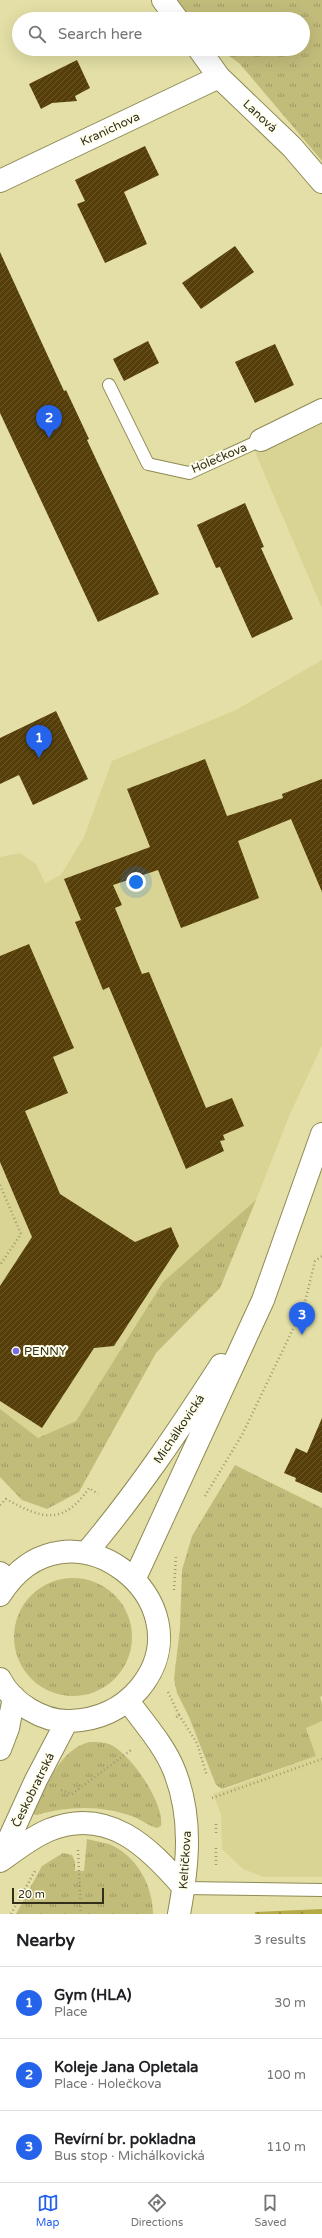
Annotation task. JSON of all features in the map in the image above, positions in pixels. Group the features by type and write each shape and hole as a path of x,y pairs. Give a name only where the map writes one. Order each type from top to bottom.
{"street":[{"path":"163,0 172,12"},
{"name":"Lanová","path":"204,56 220,77 292,146 322,182"},
{"name":"Kranichova","path":"0,181 220,77"},
{"name":"Holečkova","path":"261,440 322,410"},
{"name":"Michálkovická","path":"135,1578 264,1300 322,1134"},
{"name":"Michálkovická","path":"86,1553 143,1482 264,1300"},
{"path":"0,1679 14,1698 36,1712 48,1717 67,1721 100,1717 128,1701 144,1683 154,1663 158,1640 156,1618 135,1578 112,1561 86,1553 68,1552 51,1555 34,1562 3,1583"},
{"path":"0,1749 8,1728 14,1698"},
{"name":"Keltičkova","path":"128,1701 154,1735 174,1769 184,1799 188,1841 184,1888 179,1914"},
{"name":"Českobratrská","path":"0,1860 36,1780 67,1721"},
{"path":"0,1860 48,1830 76,1823 106,1826 135,1839 146,1848 184,1888"}],"lane":[{"name":"Holečkova","path":"109,385 148,464 189,473 261,440"},
{"path":"184,1888 322,1890"}],"path":[{"path":"0,1185 21,1234 0,1265"},
{"path":"242,1435 304,1306 315,1261 322,1256"},
{"path":"212,1798 322,1759"},
{"path":"72,1794 76,1823"},
{"path":"72,1848 78,1847 81,1914"},
{"path":"11,1914 36,1870"}],"shaded area":[{"path":"322,420 322,608 255,452"},
{"path":"322,660 322,1045 290,1114 256,1200 163,1282 76,1421 0,1455 0,857 20,853 36,864 45,883 61,875 84,837 112,761 236,710"},
{"path":"322,1721 322,1877 264,1877 243,1869 222,1849 221,1814 213,1794 316,1756 306,1728"}],"green space":[{"path":"176,0 322,0 322,161 240,64 229,56 310,56 310,12 184,12"},
{"path":"256,1200 220,1288 156,1353 79,1492 47,1509 22,1500 0,1477 0,1409 38,1438 76,1421 163,1282"},
{"path":"235,1465 322,1508 322,1696 320,1697 322,1704 322,1721 306,1728 316,1756 222,1789 216,1785 189,1717 177,1693 174,1679 180,1628 182,1570 192,1536"},
{"path":"73,1578 96,1582 115,1595 128,1614 132,1637 128,1660 115,1679 96,1692 73,1696 50,1692 31,1679 18,1660 14,1637 18,1614 31,1595 50,1582"},
{"path":"90,1742 102,1742 109,1744 127,1757 152,1792 161,1816 161,1826 157,1828 134,1817 110,1810 85,1808 61,1810 36,1815 33,1814 33,1810 43,1790 63,1760 80,1746"},
{"path":"87,1839 109,1844 119,1849 135,1863 150,1892 153,1914 16,1914 42,1866 63,1853 72,1855 75,1862 75,1871 84,1871"},
{"path":"322,1909 322,1914 255,1914 255,1912"}],"building":[{"path":"77,60 90,88 75,96 77,101 52,103 41,109 29,84"},
{"path":"145,146 159,175 124,192 147,244 105,263 77,204 85,201 75,180"},
{"path":"235,246 254,272 201,309 182,283"},
{"path":"0,252 64,391 66,390 89,439 87,440 159,594 98,622 0,413"},
{"path":"148,341 159,363 124,381 113,359"},
{"path":"275,344 294,385 255,403 235,362"},
{"path":"245,503 264,547 261,548 293,619 252,638 220,567 216,568 197,525"},
{"path":"56,711 88,779 33,805 19,775 0,784 0,738"},
{"path":"205,759 227,816 283,798 282,794 322,779 322,892 291,819 238,841 259,898 181,928 158,870 113,885 122,905 115,908 142,974 149,972 206,1108 232,1098 244,1126 223,1135 225,1140 220,1141 224,1151 186,1169 109,987 103,990 75,922 81,920 64,879 150,847 127,789"},
{"path":"29,944 74,1048 53,1057 68,1093 25,1111 60,1194 135,1242 171,1227 179,1246 114,1346 94,1348 42,1428 0,1401 0,1286 32,1237 0,1162 0,956"},
{"path":"322,1418 322,1493 295,1481 296,1478 284,1473 296,1448 307,1453"}],"place":[{"name":"Koleje Jana Opletala","path":"49,438"},
{"name":"Gym (HLA)","path":"39,758"},
{"name":"Revírní br. pokladna","path":"302,1335"},
{"name":"PENNY","path":"16,1351"}]}
